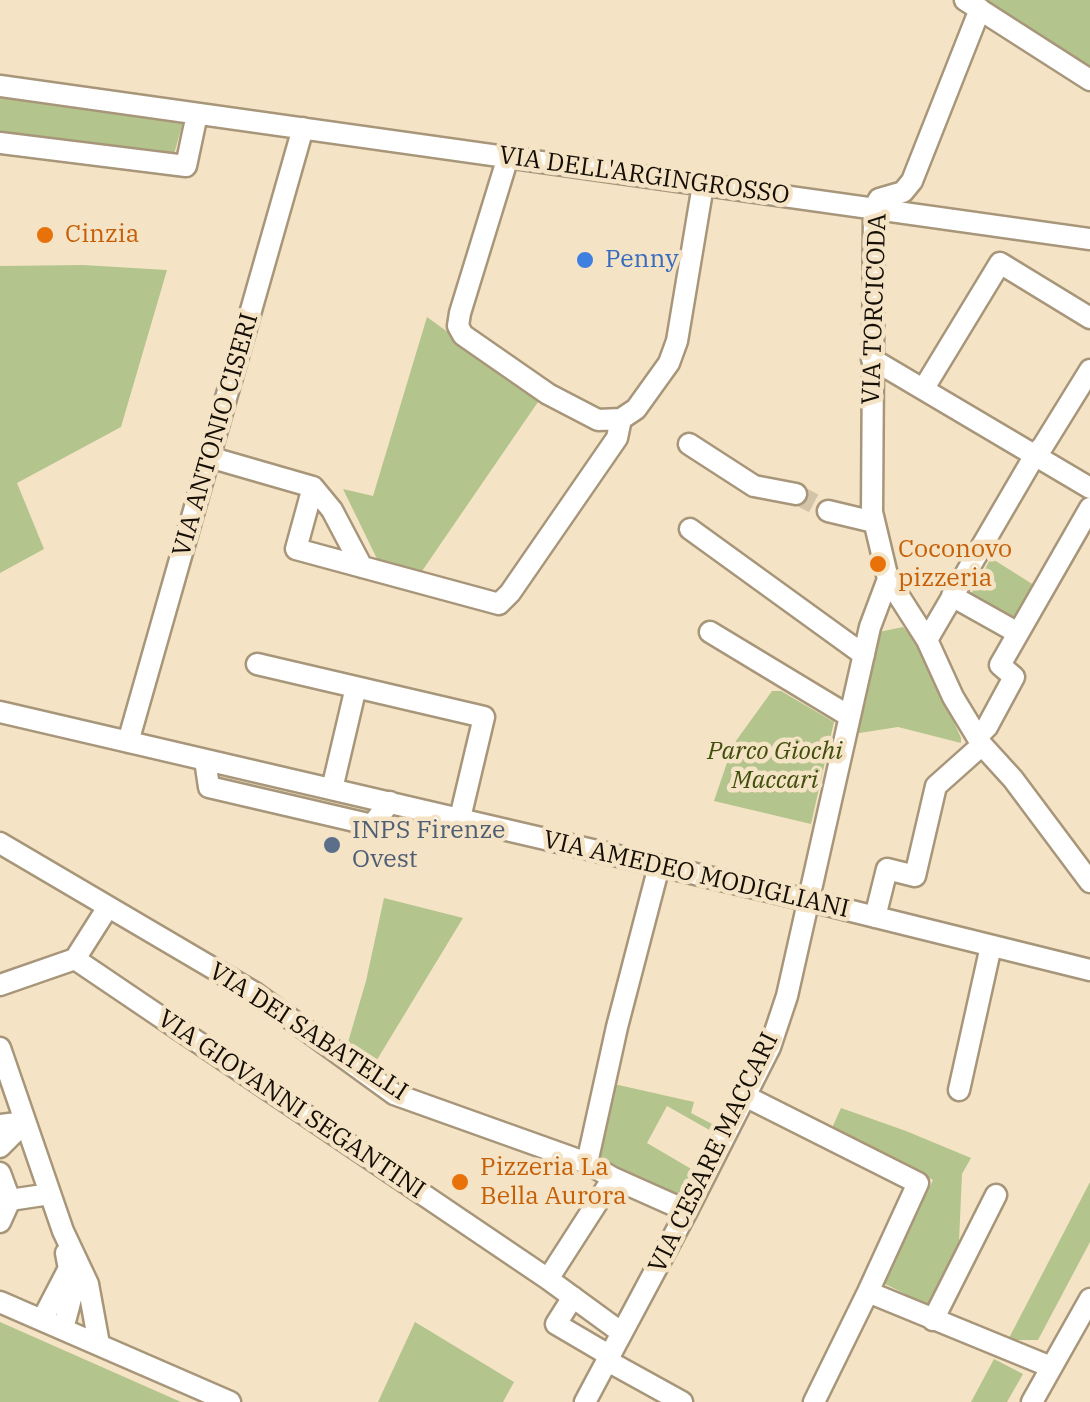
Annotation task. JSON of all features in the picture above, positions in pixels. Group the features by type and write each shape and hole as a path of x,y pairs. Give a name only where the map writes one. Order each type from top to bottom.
{"street":[{"path":"972,5 1090,80"},
{"name":"VIA TORCICODA","path":"972,5 912,181 903,192 879,199 874,208 874,522 888,579 927,640 979,741 1013,779 1090,882"},
{"name":"VIA DELL'ARGINGROSSO","path":"0,86 1090,239"},
{"path":"0,144 186,166 197,114"},
{"name":"VIA ANTONIO CISERI","path":"128,742 304,128"},
{"path":"508,157 458,318 459,330 548,394 598,420 621,419 639,405 673,356 703,185"},
{"path":"924,388 1000,263 1090,318"},
{"path":"872,359 1090,488"},
{"path":"927,640 1035,455 1090,370"},
{"path":"313,487 296,549 499,604 617,438 621,419"},
{"path":"689,444 754,486 796,494"},
{"path":"209,457 313,487 332,510 362,567"},
{"path":"979,741 1014,677 1000,664 1090,508"},
{"path":"828,511 874,522"},
{"path":"690,529 864,654"},
{"name":"VIA CESARE MACCARI","path":"585,1402 770,1047 787,996 870,627 888,579"},
{"path":"952,596 1018,633"},
{"path":"710,632 849,716"},
{"path":"257,664 484,717 460,818"},
{"path":"332,788 356,687"},
{"name":"VIA AMEDEO MODIGLIANI","path":"0,712 1090,970"},
{"name":"VIA AMEDEO MODIGLIANI","path":"875,917 887,869 915,876 936,786 979,741"},
{"path":"205,760 210,787 354,820 372,824 390,802"},
{"name":"VIA DEI SABATELLI","path":"0,842 255,993 394,1094 587,1162 688,1210"},
{"path":"587,1162 616,1027 659,866"},
{"path":"0,985 75,958 108,906"},
{"path":"958,1090 992,946"},
{"name":"VIA GIOVANNI SEGANTINI","path":"75,958 548,1278 622,1333"},
{"path":"0,1048 63,1231 88,1284 99,1344"},
{"path":"746,1096 918,1183 814,1402"},
{"path":"0,1125 25,1122"},
{"path":"0,1148 25,1122"},
{"path":"0,1173 10,1200 0,1222"},
{"path":"548,1278 614,1178"},
{"path":"10,1200 50,1194"},
{"path":"933,1320 996,1194"},
{"path":"63,1231 73,1291 63,1328"},
{"path":"42,1320 68,1268"},
{"path":"868,1292 1051,1367"},
{"path":"572,1297 556,1324 602,1351 614,1364 682,1402"},
{"path":"1032,1402 1090,1299"},
{"path":"0,1302 230,1402"}],"green space":[{"path":"979,0 1090,0 1090,71"},
{"path":"0,98 183,122 173,158 0,135"},
{"path":"0,266 167,270 121,427 17,483 44,549 0,573"},
{"path":"427,317 540,399 420,574 380,565 343,489 373,496"},
{"path":"991,558 1037,587 1020,618 1011,620 970,596"},
{"path":"903,627 919,644 961,743 898,727 853,734 879,632"},
{"name":"Parco Giochi Maccari","path":"772,691 781,691 834,722 811,824 714,801 733,745"},
{"path":"384,898 463,918 372,1068 346,1049"},
{"path":"614,1084 694,1102 691,1113 716,1126 713,1132 667,1106 647,1143 693,1170 679,1195 597,1161"},
{"path":"841,1108 971,1158 962,1174 959,1242 930,1306 883,1283 933,1180 832,1128"},
{"path":"1090,1182 1090,1242 1038,1340 1008,1340"},
{"path":"0,1322 181,1402 0,1402"},
{"path":"415,1322 514,1382 503,1402 378,1402"},
{"path":"994,1359 1023,1374 1007,1402 971,1402"}],"tunnel":[{"path":"796,494 828,511"}],"place":[{"name":"Cinzia","path":"45,235"},
{"name":"Penny","path":"585,260"},
{"name":"Coconovo pizzeria","path":"878,564"},
{"name":"INPS Firenze Ovest","path":"332,845"},
{"name":"Pizzeria La Bella Aurora","path":"460,1182"}]}
